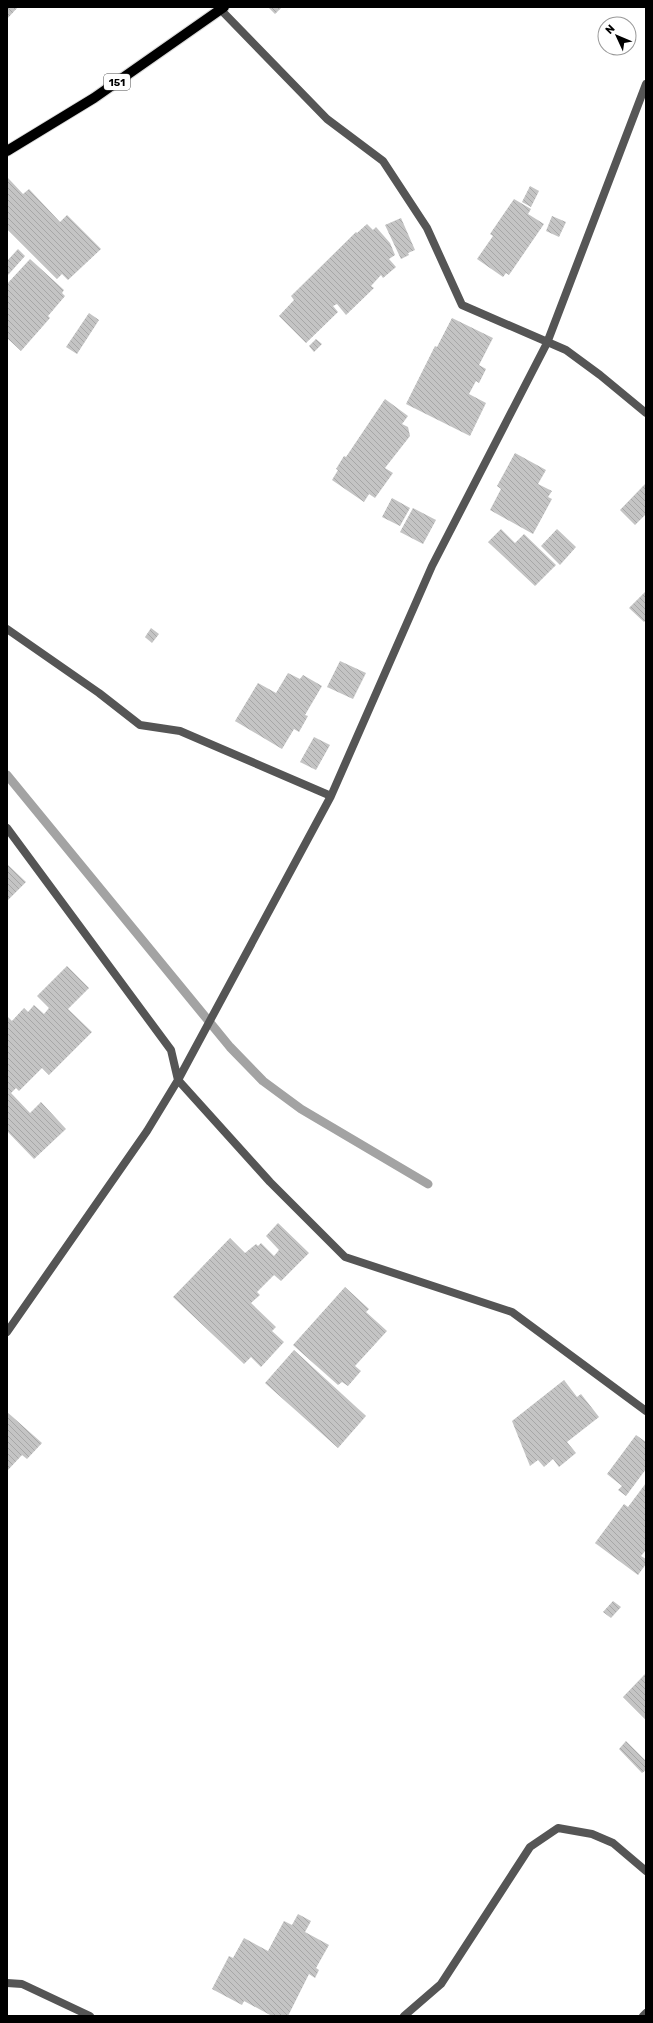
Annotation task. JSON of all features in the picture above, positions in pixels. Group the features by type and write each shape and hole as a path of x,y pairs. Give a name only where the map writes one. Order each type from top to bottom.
{"main road":[{"name":"151","path":"7,151 94,98 223,8"}],"street":[{"path":"223,8 327,120 383,161 427,228 462,305 566,350 600,375 646,413"},
{"path":"7,1332 146,1131 178,1080 330,796 432,566 547,343 646,84"},
{"path":"7,629 140,725 180,731 330,796"},
{"path":"7,828 171,1050 178,1080 270,1182 345,1256 512,1312 646,1411"},
{"path":"404,2016 441,1984 530,1847 558,1828 592,1834 613,1843 646,1871"},
{"path":"7,1983 22,1984 90,2016"},
{"path":"643,2016 646,2013"}],"building":[{"path":"7,7 18,7 7,19"},
{"path":"268,7 282,7 275,14"},
{"path":"8,178 23,194 29,189 60,222 67,215 101,249 68,280 62,274 57,279 7,229"},
{"path":"530,186 539,191 531,207 522,202"},
{"path":"514,199 531,209 528,214 544,224 509,275 506,273 503,277 477,259 493,236 490,234"},
{"path":"552,216 566,222 559,237 546,231"},
{"path":"401,218 415,250 408,253 409,255 401,259 385,225"},
{"path":"367,224 373,230 376,227 390,243 395,255 389,259 396,267 383,278 381,275 371,286 374,288 346,315 337,304 333,306 338,312 306,343 279,316 294,300 291,296 356,232 357,233"},
{"path":"18,249 25,256 8,275 7,261"},
{"path":"30,259 64,290 62,293 65,296 48,316 50,318 21,351 7,338 7,284"},
{"path":"89,313 99,320 77,354 66,347"},
{"path":"452,318 493,338 479,365 486,369 479,383 476,381 469,394 486,403 470,436 406,404 435,346 437,347"},
{"path":"316,339 322,344 314,352 309,346"},
{"path":"385,399 408,416 402,424 408,427 410,436 385,468 393,473 375,498 369,494 364,502 332,480 338,470 336,469 344,456 346,457"},
{"path":"515,453 546,470 538,484 552,491 548,497 552,499 533,534 490,510 501,489 497,486"},
{"path":"646,483 646,514 635,525 620,510"},
{"path":"392,498 410,508 400,526 382,517"},
{"path":"413,508 436,520 423,544 400,532"},
{"path":"501,529 515,543 524,534 556,565 535,586 488,542"},
{"path":"557,529 576,547 560,565 541,546"},
{"path":"646,591 646,620 644,622 629,608"},
{"path":"151,628 159,634 152,643 145,637"},
{"path":"340,661 366,673 353,699 327,687"},
{"path":"288,673 300,679 303,675 322,686 305,715 308,716 299,732 294,729 282,749 235,721 258,683 276,693"},
{"path":"314,737 330,745 316,770 300,762"},
{"path":"7,864 26,882 7,901"},
{"path":"67,966 89,988 68,1009 92,1032 49,1075 42,1068 19,1091 16,1088 11,1093 30,1113 41,1102 66,1129 34,1159 7,1131 7,1016 12,1021 24,1008 28,1012 34,1005 44,1014 49,1008 37,996"},
{"path":"278,1223 309,1253 281,1281 274,1275 257,1292 260,1295 251,1303 276,1327 272,1331 284,1342 261,1367 251,1357 244,1364 173,1297 230,1238 245,1253 256,1244 258,1246 261,1243 274,1256 279,1250 266,1236"},
{"path":"345,1287 369,1309 366,1312 387,1331 355,1366 361,1371 348,1386 342,1382 338,1385 293,1345"},
{"path":"294,1350 366,1416 338,1448 265,1383"},
{"path":"564,1380 577,1397 581,1394 599,1417 567,1442 576,1453 559,1467 553,1459 544,1467 538,1460 530,1466 512,1421"},
{"path":"7,1412 42,1443 27,1459 22,1455 7,1471"},
{"path":"636,1435 646,1442 646,1469 626,1496 618,1490 622,1486 607,1474"},
{"path":"646,1483 646,1550 641,1556 646,1559 646,1564 638,1575 595,1543 624,1504 628,1507"},
{"path":"613,1601 621,1607 611,1618 603,1612"},
{"path":"646,1673 646,1720 623,1697"},
{"path":"626,1741 646,1761 646,1770 642,1773 619,1749"},
{"path":"298,1914 311,1921 305,1932 329,1945 316,1968 319,1970 315,1978 309,1974 288,2016 272,2016 244,2001 242,2005 212,1989 229,1956 233,1958 244,1938 268,1951 284,1921 292,1925"}],"waterway":[{"path":"7,775 230,1047 263,1081 301,1109 428,1184"}]}
